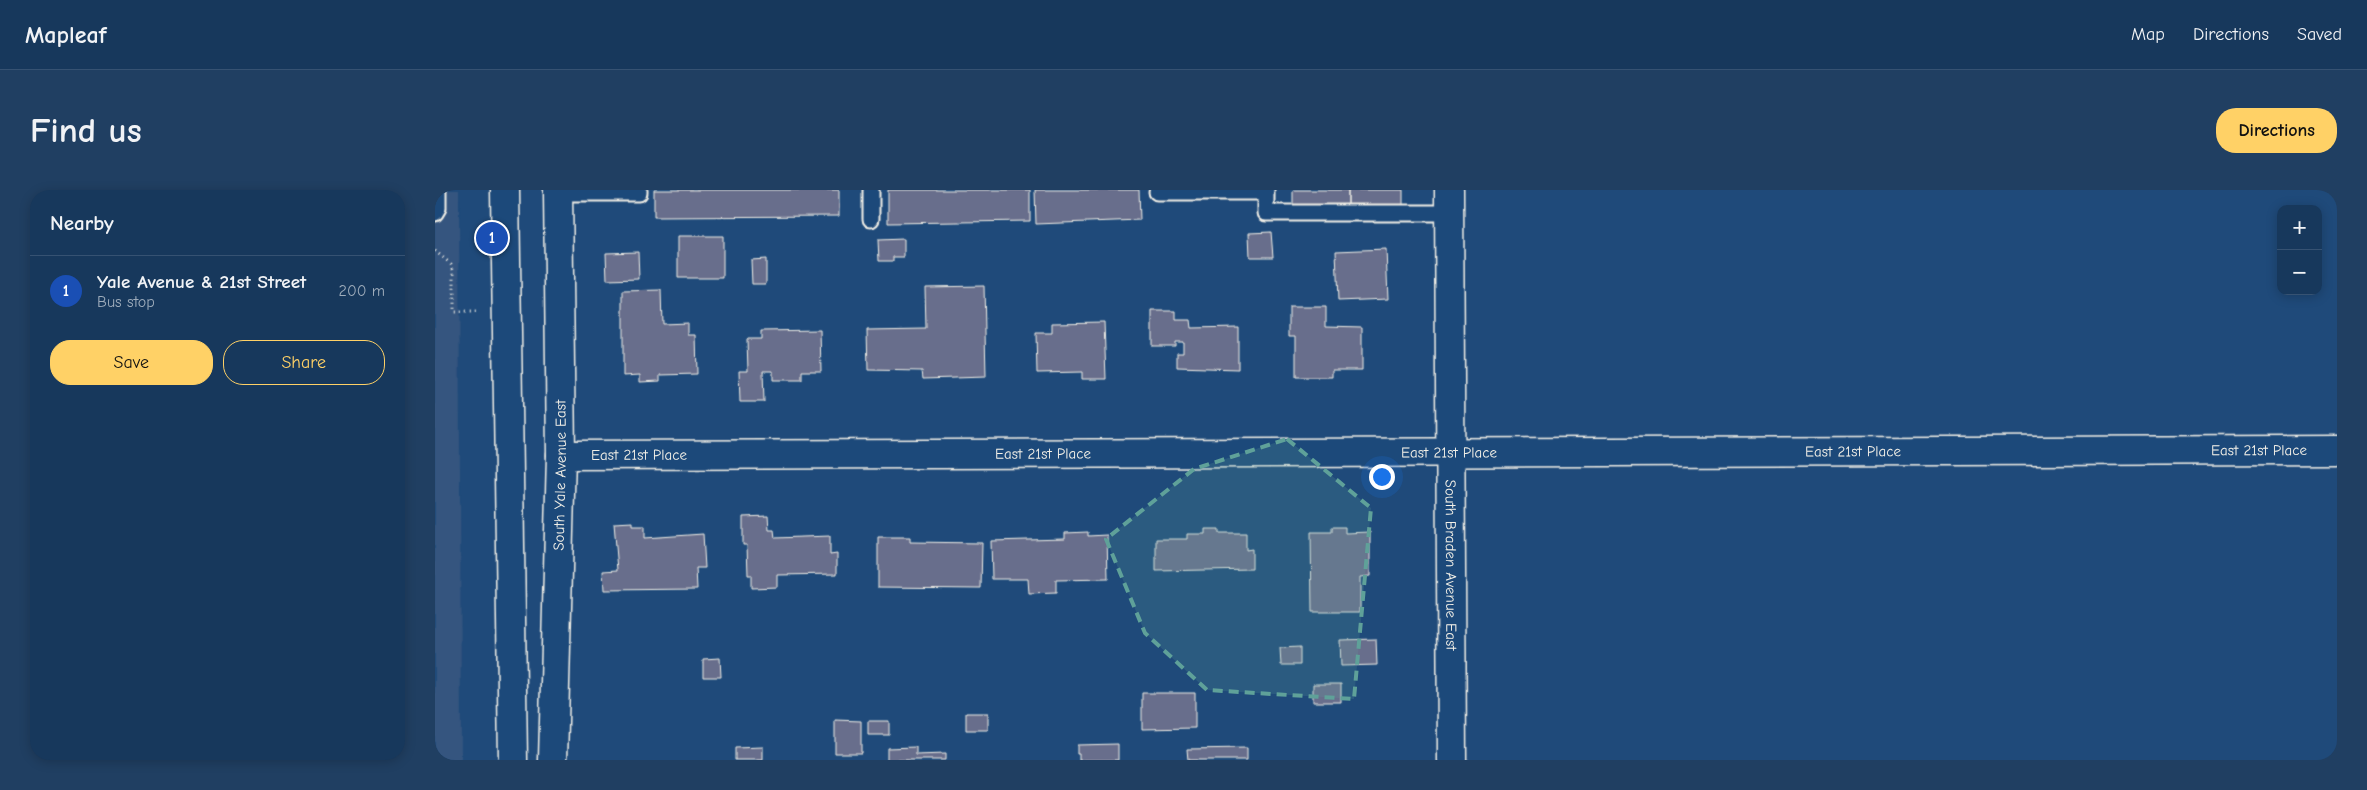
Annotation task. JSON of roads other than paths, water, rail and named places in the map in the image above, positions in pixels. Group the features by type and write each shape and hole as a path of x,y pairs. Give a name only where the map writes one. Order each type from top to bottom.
{"street":[{"path":"505,190 513,760"},
{"name":"South Yale Avenue East","path":"553,760 561,455 558,191"},
{"name":"South Braden Avenue East","path":"1449,201 1452,454 1452,760"},
{"name":"East 21st Place","path":"561,455 1452,454 2337,450"}],"lane":[{"path":"435,213 439,208 439,190"},
{"path":"558,191 639,193 639,190"},
{"path":"871,190 871,219"},
{"path":"1157,192 1266,191 1266,213 1449,201"}],"place":[{"name":"Yale Avenue & 21st Street","path":"492,238"}]}
